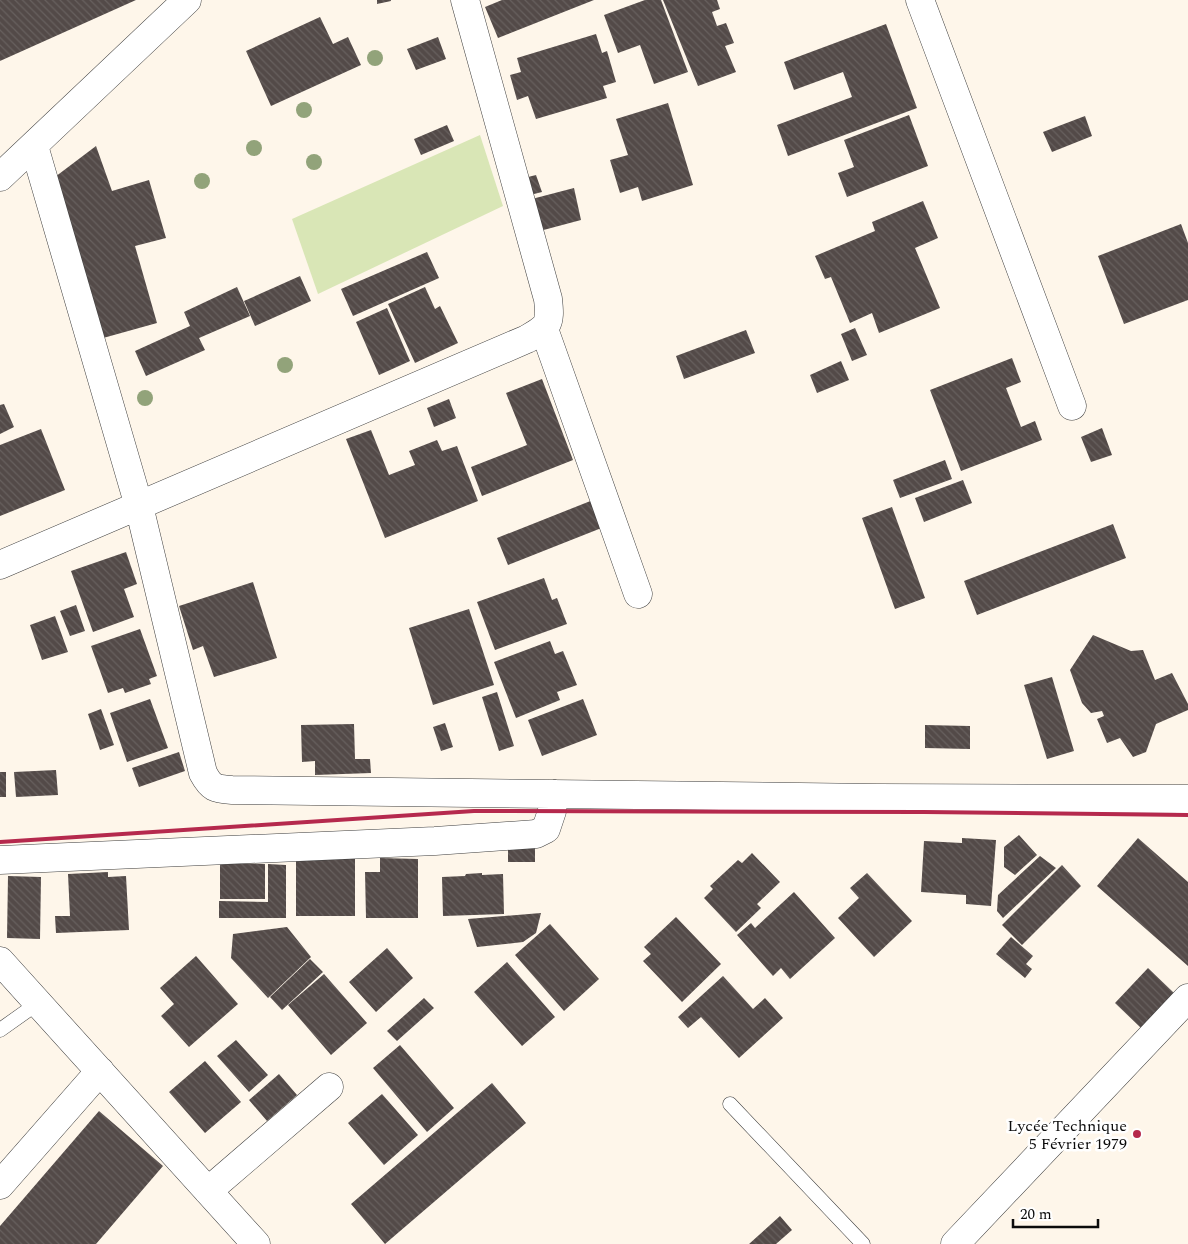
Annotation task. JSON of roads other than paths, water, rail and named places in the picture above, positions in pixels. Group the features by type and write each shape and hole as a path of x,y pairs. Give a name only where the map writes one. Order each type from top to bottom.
{"street":[{"path":"0,177 188,0"},
{"path":"0,565 527,339 544,329 550,315 548,300 465,0"},
{"path":"920,0 1072,406"},
{"path":"34,146 139,506 203,773 208,782 216,789 876,798 1188,799"},
{"path":"544,329 638,594"},
{"path":"0,860 435,841 536,834 546,829 552,811 554,794"},
{"path":"0,961 256,1244"},
{"path":"956,1244 1188,998"},
{"path":"0,1184 100,1071"},
{"path":"208,1191 329,1087"}],"lane":[{"path":"0,1030 38,1003"},
{"path":"730,1104 863,1244"}],"railway":[{"path":"0,842 474,811 924,812 1188,815"}],"place":[{"name":"Lycée Technique 5 Février 1979","path":"1137,1134"}]}
